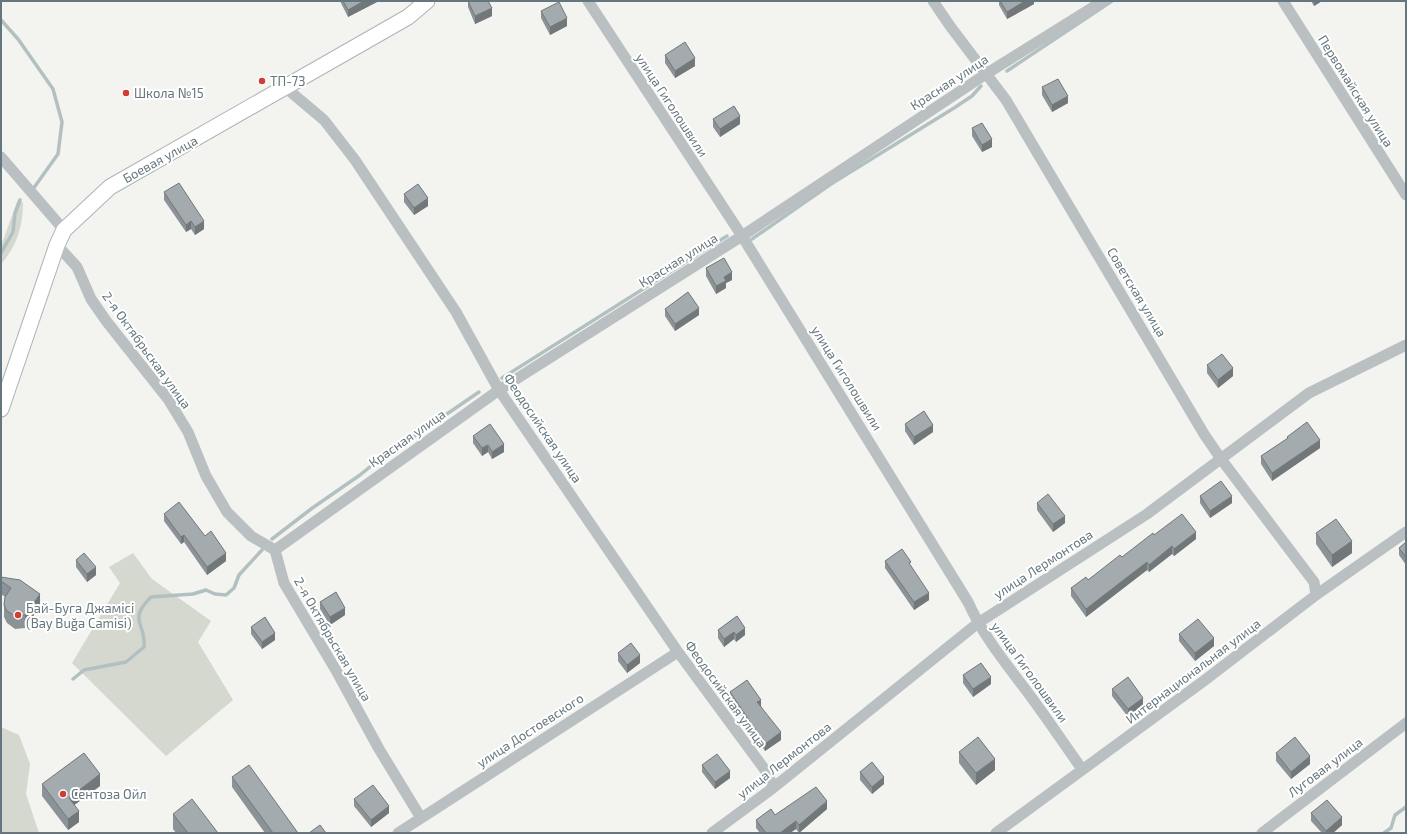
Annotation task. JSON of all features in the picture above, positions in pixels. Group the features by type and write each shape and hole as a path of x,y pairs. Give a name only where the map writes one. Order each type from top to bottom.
{"street":[{"name":"Боевая улица","path":"1,409 57,245 64,230 110,187 286,88 408,17 427,1"},
{"name":"улица Гиголошвили","path":"588,1 742,236 968,602 978,623 995,651 1035,702 1082,769"},
{"name":"Советская улица","path":"933,1 1006,100 1204,434 1221,459 1314,582 1316,595"},
{"name":"Красная улица","path":"274,550 499,390 742,236 986,74 1103,1"},
{"name":"Первомайская улица","path":"1283,1 1406,195"},
{"name":"Феодосийская улица","path":"286,88 324,120 355,160 456,312 499,390 678,652 768,774 773,788"},
{"path":"1,157 64,230"},
{"name":"2-я Октябрьская улица","path":"57,245 77,267 91,299 107,322 168,399 188,432 206,476 227,512 251,536 274,550 284,583 337,672 379,749 421,818"},
{"name":"улица Лермонтова","path":"712,833 773,788 978,623 1147,514 1309,393 1406,345"},
{"name":"Интернациональная улица","path":"996,833 1205,680 1316,595 1406,532"},
{"name":"улица Достоевского","path":"398,833 678,652"},
{"name":"Луговая улица","path":"1262,833 1406,723"}],"shaded area":[{"path":"17,202 23,202 22,219 18,235 7,257 1,264 1,246"},
{"path":"133,553 152,579 211,621 198,642 233,700 166,756 72,663 120,583 109,567"},
{"path":"1,727 19,735 30,764 26,794 39,833 1,833"}],"building":[{"path":"343,1 364,1 348,10"},
{"path":"468,1 488,1 492,8 475,16"},
{"path":"1000,1 1025,1 1007,12"},
{"path":"559,2 567,18 550,27 541,11"},
{"path":"685,42 695,58 675,71 665,55"},
{"path":"1058,79 1068,96 1052,105 1042,87"},
{"path":"734,106 740,116 720,129 713,119"},
{"path":"982,123 992,139 982,145 972,128"},
{"path":"179,183 204,221 195,227 191,221 186,225 164,192"},
{"path":"418,184 428,198 414,208 404,194"},
{"path":"724,258 732,272 724,277 726,281 716,286 706,268"},
{"path":"688,292 699,308 675,324 665,309"},
{"path":"1222,354 1233,368 1218,380 1207,365"},
{"path":"924,411 933,425 914,437 905,424"},
{"path":"1307,422 1320,440 1272,473 1261,456 1288,438 1287,437"},
{"path":"490,424 504,444 492,452 488,445 482,448 473,436"},
{"path":"1221,481 1232,496 1210,511 1200,496"},
{"path":"1048,494 1065,516 1053,524 1037,503"},
{"path":"179,502 205,536 211,531 226,553 207,567 184,535 181,537 164,514"},
{"path":"1182,514 1196,532 1174,549 1172,546 1149,565 1147,562 1086,609 1071,588 1086,577 1088,580 1120,555 1122,557 1153,533 1154,535"},
{"path":"1336,519 1352,541 1332,555 1316,533"},
{"path":"1406,542 1406,557 1399,548"},
{"path":"902,549 911,562 909,563 929,593 914,602 885,561"},
{"path":"84,553 96,567 87,574 76,560"},
{"path":"1,577 20,580 40,594 25,615 15,616 7,611 4,605 5,597 11,588 1,581"},
{"path":"336,592 345,608 330,617 320,602"},
{"path":"737,616 745,628 736,635 734,632 724,639 718,630"},
{"path":"265,617 275,633 262,642 251,627"},
{"path":"1198,619 1214,638 1195,653 1179,634"},
{"path":"631,643 640,655 627,665 618,653"},
{"path":"981,663 991,677 973,689 963,675"},
{"path":"1128,677 1143,698 1128,709 1112,689"},
{"path":"747,680 761,700 757,702 781,732 765,744 730,692"},
{"path":"978,737 995,759 976,773 959,752"},
{"path":"1295,737 1310,756 1291,772 1276,753"},
{"path":"84,753 100,774 69,798 79,811 68,819 42,784"},
{"path":"717,754 730,771 715,782 702,765"},
{"path":"872,762 884,777 872,787 860,772"},
{"path":"249,765 298,833 273,833 232,777"},
{"path":"373,785 389,806 371,820 354,799"},
{"path":"816,787 827,801 799,825 796,821 780,833 766,833 756,820 771,809 775,815"},
{"path":"192,799 218,833 188,833 173,814"},
{"path":"1327,800 1342,817 1326,831 1311,813"},
{"path":"320,825 326,833 309,833"}],"waterway":[{"path":"1007,71 1112,1"},
{"path":"1,20 18,39 53,89 62,122 58,154 33,189"},
{"path":"752,239 831,184 972,96 981,86"},
{"path":"1,253 13,232 15,213 20,200"},
{"path":"502,378 727,236"},
{"path":"272,539 371,466 479,392"},
{"path":"73,679 84,670 126,662 144,647 143,632 139,622 139,617 140,611 151,597 193,594 206,590 215,594 226,595 234,588 239,575 262,550"},
{"path":"1384,833 1391,828 1395,815 1406,807"}],"place":[{"name":"ТП-73","path":"262,81"},
{"name":"Школа №15","path":"126,93"},
{"name":"Бай-Буга Джамісі (Bay Buğa Camisi)","path":"18,615"},
{"name":"Сентоза Ойл","path":"63,794"}]}
